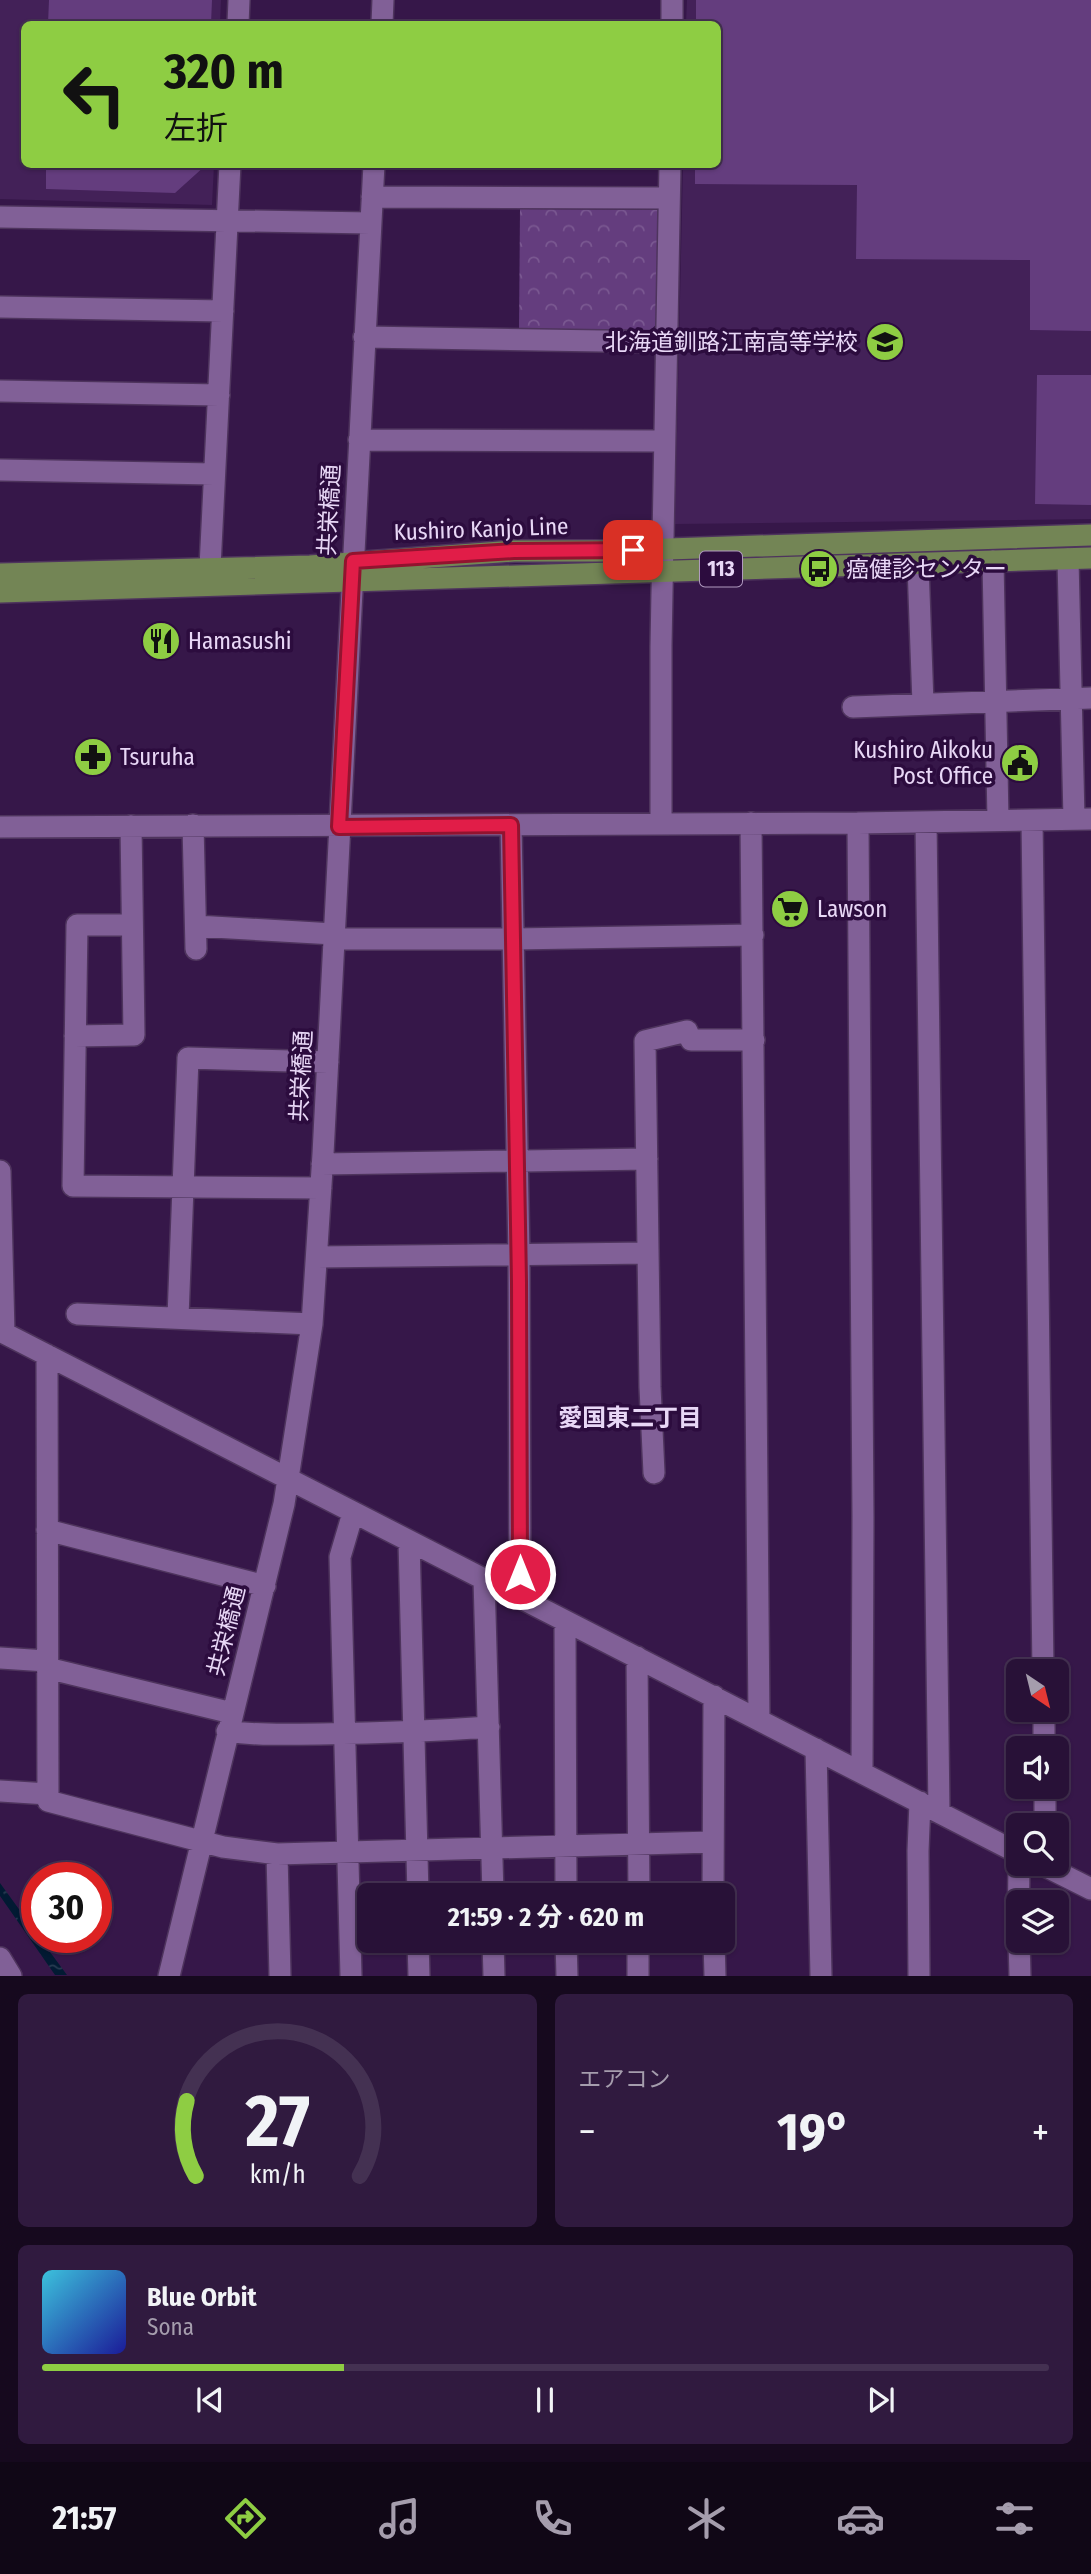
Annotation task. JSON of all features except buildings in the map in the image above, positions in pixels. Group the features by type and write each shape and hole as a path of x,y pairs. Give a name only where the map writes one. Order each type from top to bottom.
{"main road":[{"name":"Kushiro Kanjo Line","path":"0,574 310,566 352,571 514,551 1091,535"},
{"name":"Kushiro Kanjo Line","path":"0,592 352,571 664,571 1091,558"}],"street":[{"path":"238,21 239,0"},
{"path":"382,21 383,0"},
{"path":"672,0 672,21"},
{"path":"210,567 230,168"},
{"name":"共栄橋通","path":"169,1976 289,1478 312,1324 323,1164 374,168"},
{"path":"661,824 664,441 670,168"},
{"path":"372,197 669,198"},
{"path":"0,217 370,223"},
{"path":"0,307 223,311"},
{"path":"364,337 666,342"},
{"path":"0,391 219,396"},
{"path":"359,440 664,441"},
{"path":"0,470 214,474"},
{"path":"0,827 339,827 1083,819 1081,699 1068,559"},
{"path":"993,561 998,820"},
{"path":"918,565 923,704"},
{"path":"853,706 1081,699"},
{"path":"1032,820 1043,1659"},
{"path":"919,1976 918,1851 929,1807 926,822"},
{"path":"751,823 759,1720"},
{"path":"858,823 862,1772"},
{"path":"193,825 196,949"},
{"path":"511,825 519,1255 520,1597"},
{"path":"75,1036 134,1035 131,826"},
{"path":"132,925 77,925 73,1186 321,1188"},
{"path":"195,926 334,937 514,939 753,935"},
{"path":"654,1473 645,1041 687,1031 691,1040 754,1040"},
{"path":"178,1317 188,1058 328,1062"},
{"path":"323,1164 647,1159"},
{"path":"0,1171 2,1332 1006,1847"},
{"path":"317,1257 648,1253"},
{"path":"77,1314 312,1324"},
{"path":"47,1355 48,1801 223,1847 277,1854 712,1842"},
{"path":"351,1976 340,1557 354,1513"},
{"path":"47,1530 265,1586"},
{"path":"409,1541 418,1883"},
{"path":"484,1579 493,1883"},
{"path":"565,1621 566,1883"},
{"path":"637,1657 639,1883"},
{"path":"0,1658 47,1664 230,1722 250,1735 414,1732 489,1727"},
{"path":"713,1883 714,1696"},
{"path":"816,1749 821,1976"},
{"path":"0,1791 48,1794"},
{"path":"277,1854 280,1976"},
{"path":"1066,1876 1091,1889"},
{"path":"418,1953 419,1976"},
{"path":"493,1953 494,1976"},
{"path":"566,1953 567,1976"},
{"path":"638,1953 638,1976"},
{"path":"714,1953 715,1976"},
{"path":"1019,1953 1020,1976"},
{"path":"0,1958 11,1976"}],"shaded area":[{"path":"0,0 221,0 220,21 21,21 21,168 214,168 212,205 0,199"},
{"name":"北海道釧路江南高等学校","path":"687,0 1091,0 1091,519 675,524 683,168 721,168 721,21 686,21"}],"green space":[{"path":"49,0 212,0 211,21 48,21"},
{"path":"696,0 1091,0 1091,331 1030,330 1030,260 856,259 857,185 695,184 695,168 721,168 721,21 696,21"},
{"path":"46,168 203,168 175,193 46,189"},
{"path":"520,209 660,210 658,323 646,334 519,332"},
{"path":"1037,375 1091,375 1091,505 1035,504"}],"water":[{"path":"0,1883 21,1912 21,1926 0,1896"},
{"path":"40,1953 51,1953 67,1975 55,1975"}],"place":[{"name":"北海道釧路江南高等学校","path":"885,342"},
{"name":"癌健診センター","path":"819,569"},
{"name":"Hamasushi","path":"161,641"},
{"name":"Tsuruha","path":"93,757"},
{"name":"Kushiro Aikoku Post Office","path":"1020,763"},
{"name":"Lawson","path":"790,909"}],"district":[{"name":"愛国東二丁目","path":"630,1418"}],"route":[{"path":"520,1574 519,1282 511,825 339,827 353,561 514,551 633,550"}]}
